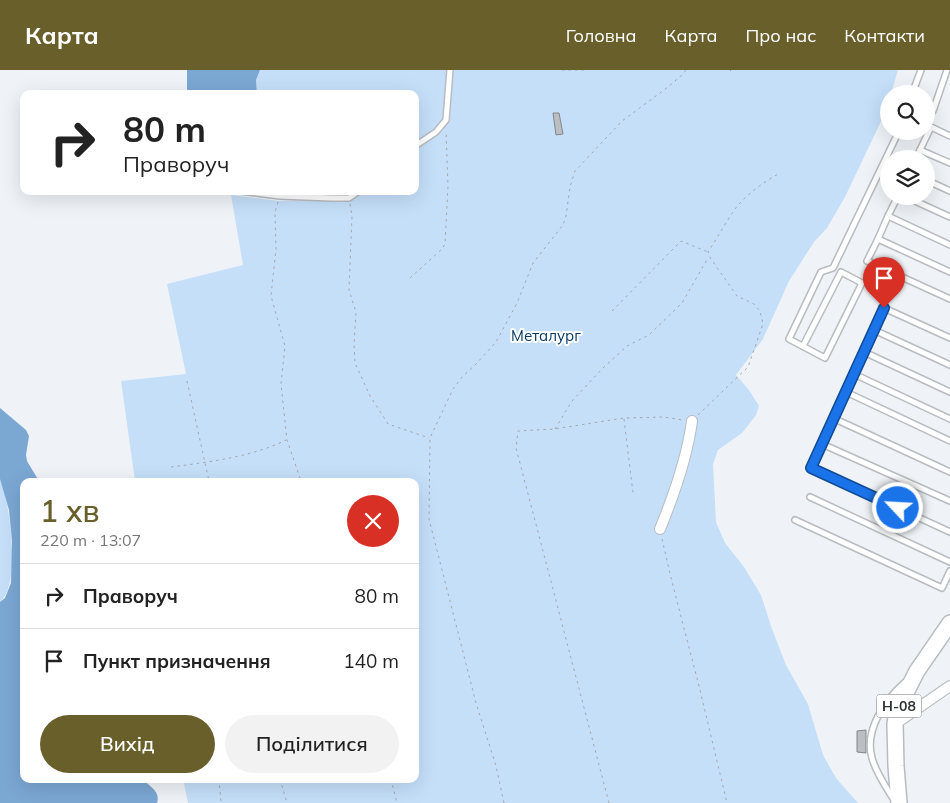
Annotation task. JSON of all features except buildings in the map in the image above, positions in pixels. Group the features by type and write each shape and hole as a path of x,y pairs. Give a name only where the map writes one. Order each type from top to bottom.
{"main road":[{"name":"Н-08","path":"897,803 895,724 897,710 918,671 950,623"}],"street":[{"path":"660,529 672,499 692,421"},
{"path":"895,724 950,686"}],"lane":[{"path":"419,143 436,132 446,120 450,70"},
{"path":"915,85 921,70"},
{"path":"935,106 948,70"},
{"path":"920,150 931,127 950,136"},
{"path":"833,268 862,283 825,358 789,339 821,272 833,268 895,140"},
{"path":"935,157 950,164"},
{"path":"935,184 950,190"},
{"path":"272,195 349,198 353,195"},
{"path":"894,205 867,261 950,299"},
{"path":"924,205 950,217"},
{"path":"888,216 950,245"},
{"path":"878,239 950,272"},
{"path":"803,346 840,272"},
{"path":"950,338 884,308 811,468 950,532"},
{"path":"874,330 950,365"},
{"path":"864,352 950,392"},
{"path":"854,374 950,419"},
{"path":"846,392 950,441"},
{"path":"833,418 950,472"},
{"path":"822,444 950,501"},
{"path":"810,496 950,562"},
{"path":"795,520 942,588 950,571"},
{"path":"897,803 872,757 871,731 878,716 896,690 918,671"}],"path":[{"path":"562,70 584,70"},
{"path":"504,803 496,766 476,704 429,519 430,438 453,389 496,342 517,302 533,264 563,225 575,171 622,121 668,87 686,70"},
{"path":"410,278 445,244 448,186 446,120"},
{"path":"609,803 516,448 518,431 554,430 624,418 664,417 692,421 748,367 763,324 760,312 754,304 737,296 708,252 731,214 747,197 767,180 778,174"},
{"path":"280,196 275,212 276,249 271,296 285,346 281,384 287,440 300,478"},
{"path":"349,198 352,216 349,290 356,312 354,363 370,396 388,424 430,438"},
{"path":"612,312 681,241 708,252"},
{"path":"554,430 572,401 602,368 627,346 649,335 682,303 709,256"},
{"path":"186,381 208,478"},
{"path":"624,418 633,492"},
{"path":"170,467 204,462 268,448 287,440"},
{"path":"660,529 700,686 727,803"},
{"path":"220,783 221,803"},
{"path":"281,783 287,803"},
{"path":"392,783 398,803"}],"green space":[{"name":"Металург","path":"260,70 898,70 894,85 880,85 880,124 845,197 827,228 814,242 789,281 763,339 736,375 749,390 759,406 756,415 742,433 718,450 713,464 716,522 725,543 744,567 761,595 786,665 808,704 823,755 836,778 858,803 188,803 184,783 419,783 419,478 135,478 121,381 186,374 167,284 243,265 231,195 279,201 333,200 340,195 419,195 419,90 257,90 256,80"},
{"path":"0,479 4,490 10,524 12,562 6,593 0,602"}],"water":[{"path":"187,70 260,70 256,80 257,90 187,90"},
{"path":"0,408 26,430 29,436 27,461 37,478 20,478 20,783 146,783 156,792 157,803 0,803 0,602 5,598 11,583 12,541 9,510 0,479"}],"route":[{"path":"884,308 811,468 898,508"}]}
